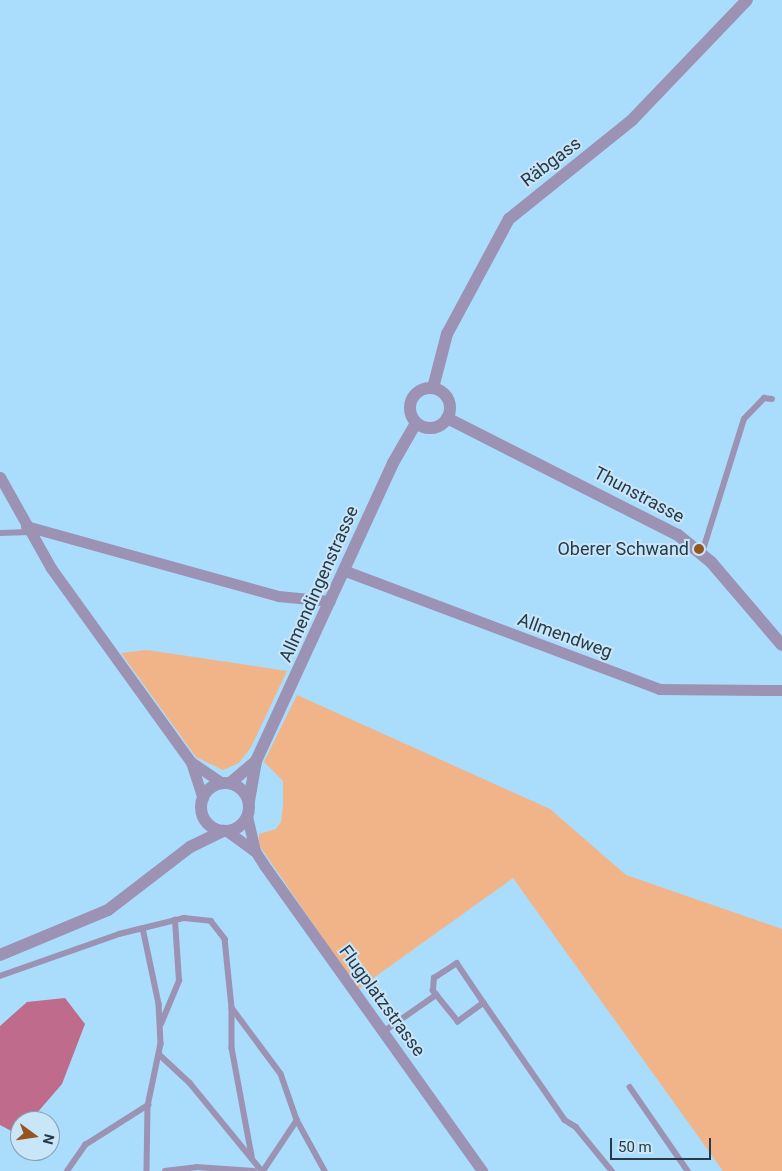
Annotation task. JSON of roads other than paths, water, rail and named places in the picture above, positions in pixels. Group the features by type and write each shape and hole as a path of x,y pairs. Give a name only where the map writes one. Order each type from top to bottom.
{"street":[{"name":"Räbgass","path":"433,388 446,334 509,218 632,120 747,0"},
{"path":"433,388 448,399 447,418 430,428 416,423 410,413 411,400 420,390 433,388"},
{"name":"Thunstrasse","path":"447,418 486,442 636,511 702,553 782,645"},
{"name":"Allmendingenstrasse","path":"249,802 256,761 343,570 416,423"},
{"path":"0,477 28,529 191,762 203,798 203,816 190,847"},
{"path":"28,529 278,596 330,602"},
{"name":"Allmendweg","path":"343,570 659,690 782,690"},
{"name":"Allmendingenstrasse","path":"226,783 256,761"},
{"path":"0,955 108,910 190,847 240,826 248,816 249,802 240,788 226,783 191,762"},
{"path":"203,798 226,783"},
{"path":"203,816 225,831"},
{"name":"Flugplatzstrasse","path":"248,816 255,851"},
{"name":"Flugplatzstrasse","path":"225,831 255,851 482,1171"}],"lane":[{"path":"702,553 744,419 764,398 772,399"},
{"path":"0,533 28,529"},
{"path":"0,976 143,928 176,920 200,918 220,928 225,939 232,1008 232,1048 253,1159"},
{"path":"160,1025 179,981 176,920"},
{"path":"143,928 160,1025 160,1056 148,1105 147,1171"},
{"path":"484,1003 458,1022 436,995 434,978 456,963 484,1003 565,1120 576,1127 612,1171"},
{"path":"383,1032 436,995"},
{"path":"232,1008 281,1074 297,1120 325,1171"},
{"path":"160,1056 190,1083 263,1171 297,1120"},
{"path":"630,1087 688,1171"},
{"path":"68,1171 85,1145 148,1105"},
{"path":"165,1171 196,1166 254,1171"}],"place":[{"name":"Oberer Schwand","path":"699,549"}]}
